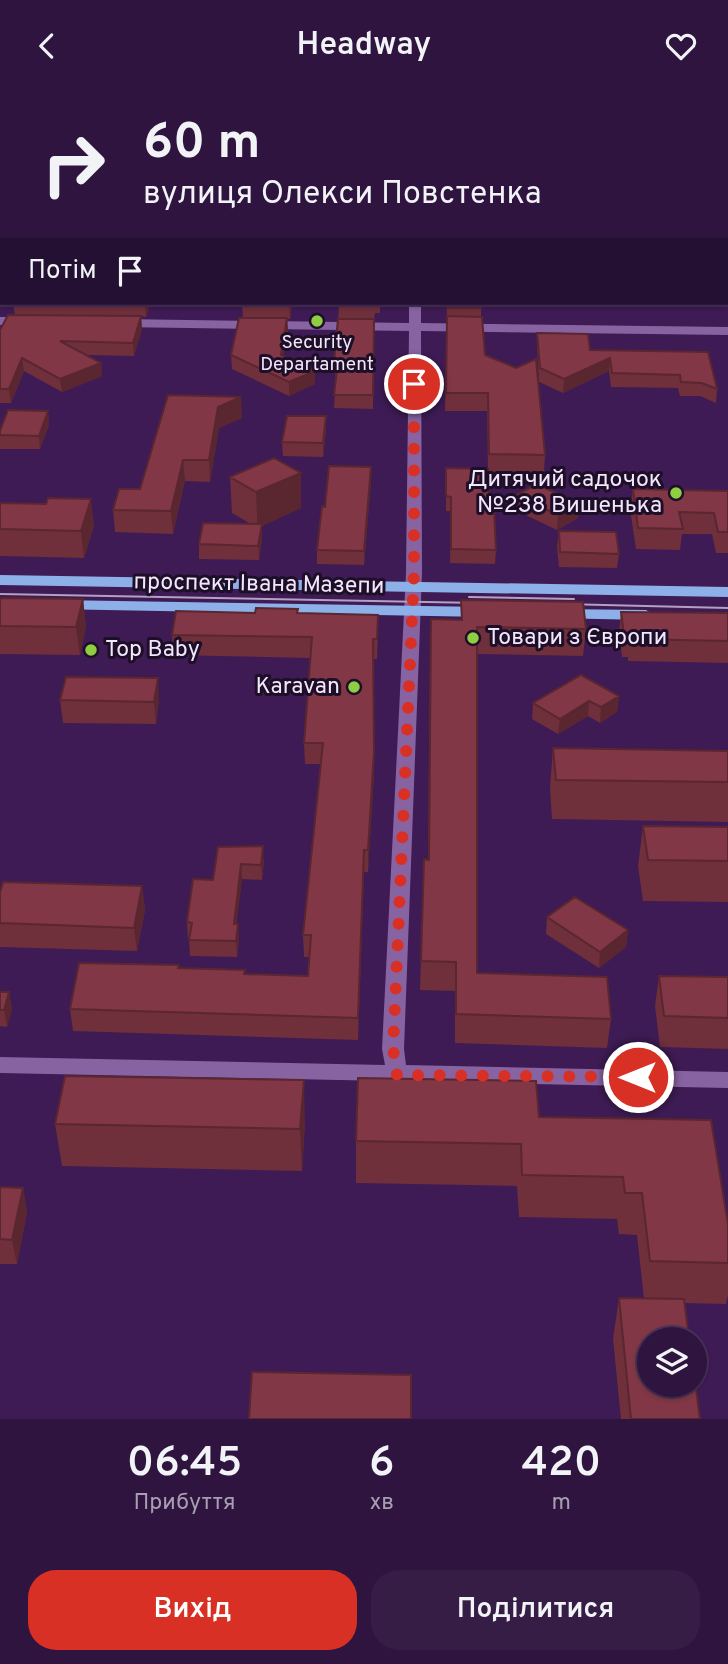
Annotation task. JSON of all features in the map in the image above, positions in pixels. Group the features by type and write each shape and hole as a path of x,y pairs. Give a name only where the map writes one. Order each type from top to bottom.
{"highway":[{"name":"проспект Івана Мазепи","path":"0,580 728,592"},
{"name":"проспект Івана Мазепи","path":"41,605 497,613"},
{"path":"539,613 661,616"}],"street":[{"path":"397,1075 393,1049 412,586 415,305"},
{"path":"0,321 39,322"},
{"path":"104,323 728,331"},
{"path":"0,1065 728,1080"}],"building":[{"path":"447,305 481,305 481,308 447,308"},
{"path":"8,315 141,316 133,343 60,341 101,363 60,379 22,358 9,389 0,389 0,330"},
{"path":"447,316 482,317 485,355 516,368 536,359 545,455 489,454 488,393 446,393"},
{"path":"239,318 287,318 281,355 315,371 289,382 231,355"},
{"path":"338,319 374,319 373,395 334,395 338,361 334,362"},
{"path":"537,333 588,334 590,350 708,352 717,389 702,383 681,382 680,375 612,373 610,358 564,379 540,368"},
{"path":"168,395 241,397 218,407 209,460 183,460 171,511 113,510 119,489 140,489"},
{"path":"8,410 48,411 39,436 0,435"},
{"path":"287,416 326,416 323,443 282,442"},
{"path":"274,458 301,473 256,492 230,477"},
{"path":"329,466 371,467 364,551 317,550"},
{"path":"446,468 488,469 489,510 494,507 496,550 451,549 451,497 446,496"},
{"path":"537,484 579,504 558,515 516,495"},
{"path":"633,489 728,491 728,532 718,532 714,513 679,512 683,529 638,528"},
{"path":"48,498 91,499 81,531 0,529 0,503 46,504"},
{"path":"203,523 262,524 258,546 199,544"},
{"path":"559,531 616,532 619,554 560,552"},
{"path":"0,598 83,599 76,627 0,626"},
{"path":"461,600 583,602 586,629 477,627 477,973 607,977 611,1019 456,1014 456,962 421,961 424,859 429,860 431,619 462,620"},
{"path":"256,608 298,609 297,613 378,615 377,639 373,639 374,752 368,850 364,850 358,1018 70,1009 79,963 179,965 178,968 245,970 244,974 308,976 311,935 303,935 323,743 304,743 312,637 172,635 176,611 255,613"},
{"path":"621,612 728,613 728,641 630,639 636,635 624,635"},
{"path":"581,675 619,696 601,707 589,701 560,719 533,703"},
{"path":"66,677 158,678 154,702 60,700"},
{"path":"553,748 728,751 728,782 556,780"},
{"path":"643,826 728,827 728,861 648,860"},
{"path":"263,846 261,865 241,864 234,924 238,924 236,941 189,940 192,923 187,922 193,879 213,880 218,847"},
{"path":"3,882 142,886 134,928 0,923 0,893"},
{"path":"575,897 628,930 600,952 547,917"},
{"path":"659,976 728,977 728,1018 664,1016"},
{"path":"0,992 9,992 4,1010 0,1010"},
{"path":"65,1076 304,1080 300,1129 55,1124"},
{"path":"358,1078 536,1081 539,1117 711,1120 728,1224 728,1263 650,1261 642,1193 625,1193 623,1177 522,1175 521,1144 356,1141"},
{"path":"0,1187 23,1188 12,1240 0,1239"},
{"path":"619,1298 684,1299 688,1327 637,1327 637,1397 697,1397 700,1419 631,1419"},
{"path":"252,1372 411,1375 411,1419 249,1419"}],"tram line":[{"path":"0,594 479,603"},
{"path":"469,597 574,599"},
{"path":"563,604 728,608"}],"place":[{"name":"Security Departament","path":"317,321"},
{"name":"Дитячий садочок №238 Вишенька","path":"676,493"},
{"name":"Товари з Європи","path":"473,638"},
{"name":"Top Baby","path":"91,650"},
{"name":"Karavan","path":"354,687"}],"route":[{"path":"414,384 414,573 410,610 393,1049 397,1075 638,1077"}]}
